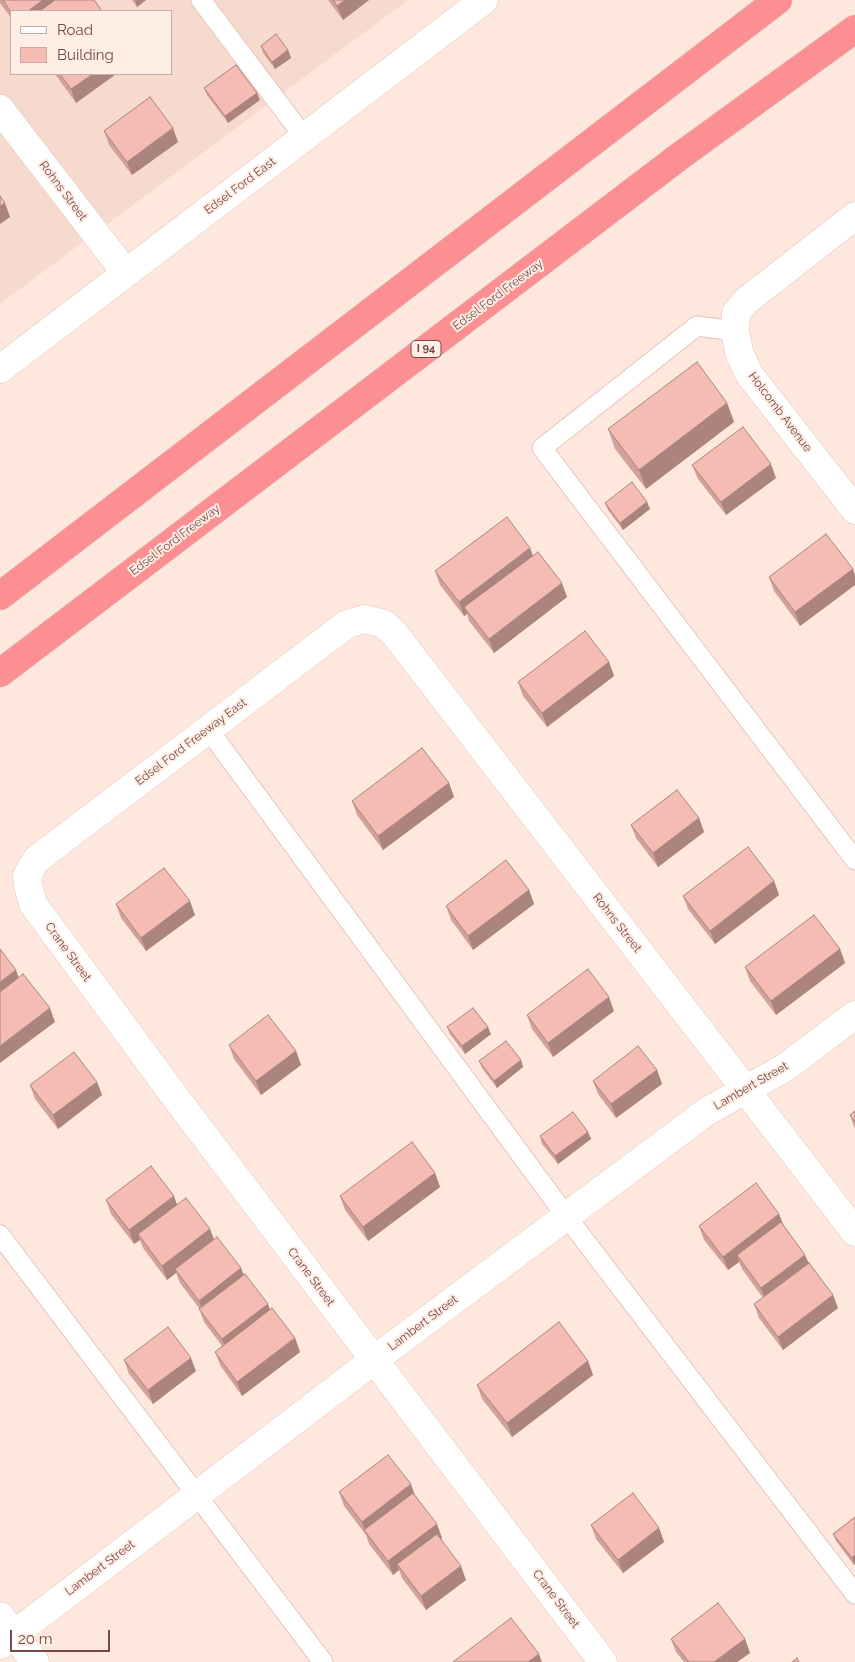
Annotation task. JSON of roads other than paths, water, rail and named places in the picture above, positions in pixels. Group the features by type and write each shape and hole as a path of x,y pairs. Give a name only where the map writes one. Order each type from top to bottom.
{"highway":[{"path":"0,596 778,0"},
{"name":"Edsel Ford Freeway","path":"0,673 680,156 855,29"}],"street":[{"name":"Edsel Ford East","path":"0,369 480,1"},
{"name":"Rohns Street","path":"0,109 126,273"},
{"name":"Holcomb Avenue","path":"855,216 746,301 736,313 735,331 739,352 749,374 855,510"},
{"name":"Edsel Ford Freeway East","path":"28,886 27,876 36,860 347,624 364,619 374,621"},
{"name":"Rohns Street","path":"374,621 384,624 394,632 855,1232"},
{"name":"Crane Street","path":"28,886 33,904 173,1094 603,1662"},
{"name":"Lambert Street","path":"5,1632 198,1494 706,1112 786,1068 855,1015"},
{"path":"5,1632 35,1662"}],"lane":[{"path":"201,0 304,137"},
{"path":"735,331 697,326 542,448 855,860"},
{"path":"208,729 566,1216 855,1594"},
{"path":"0,1235 324,1662"}]}
